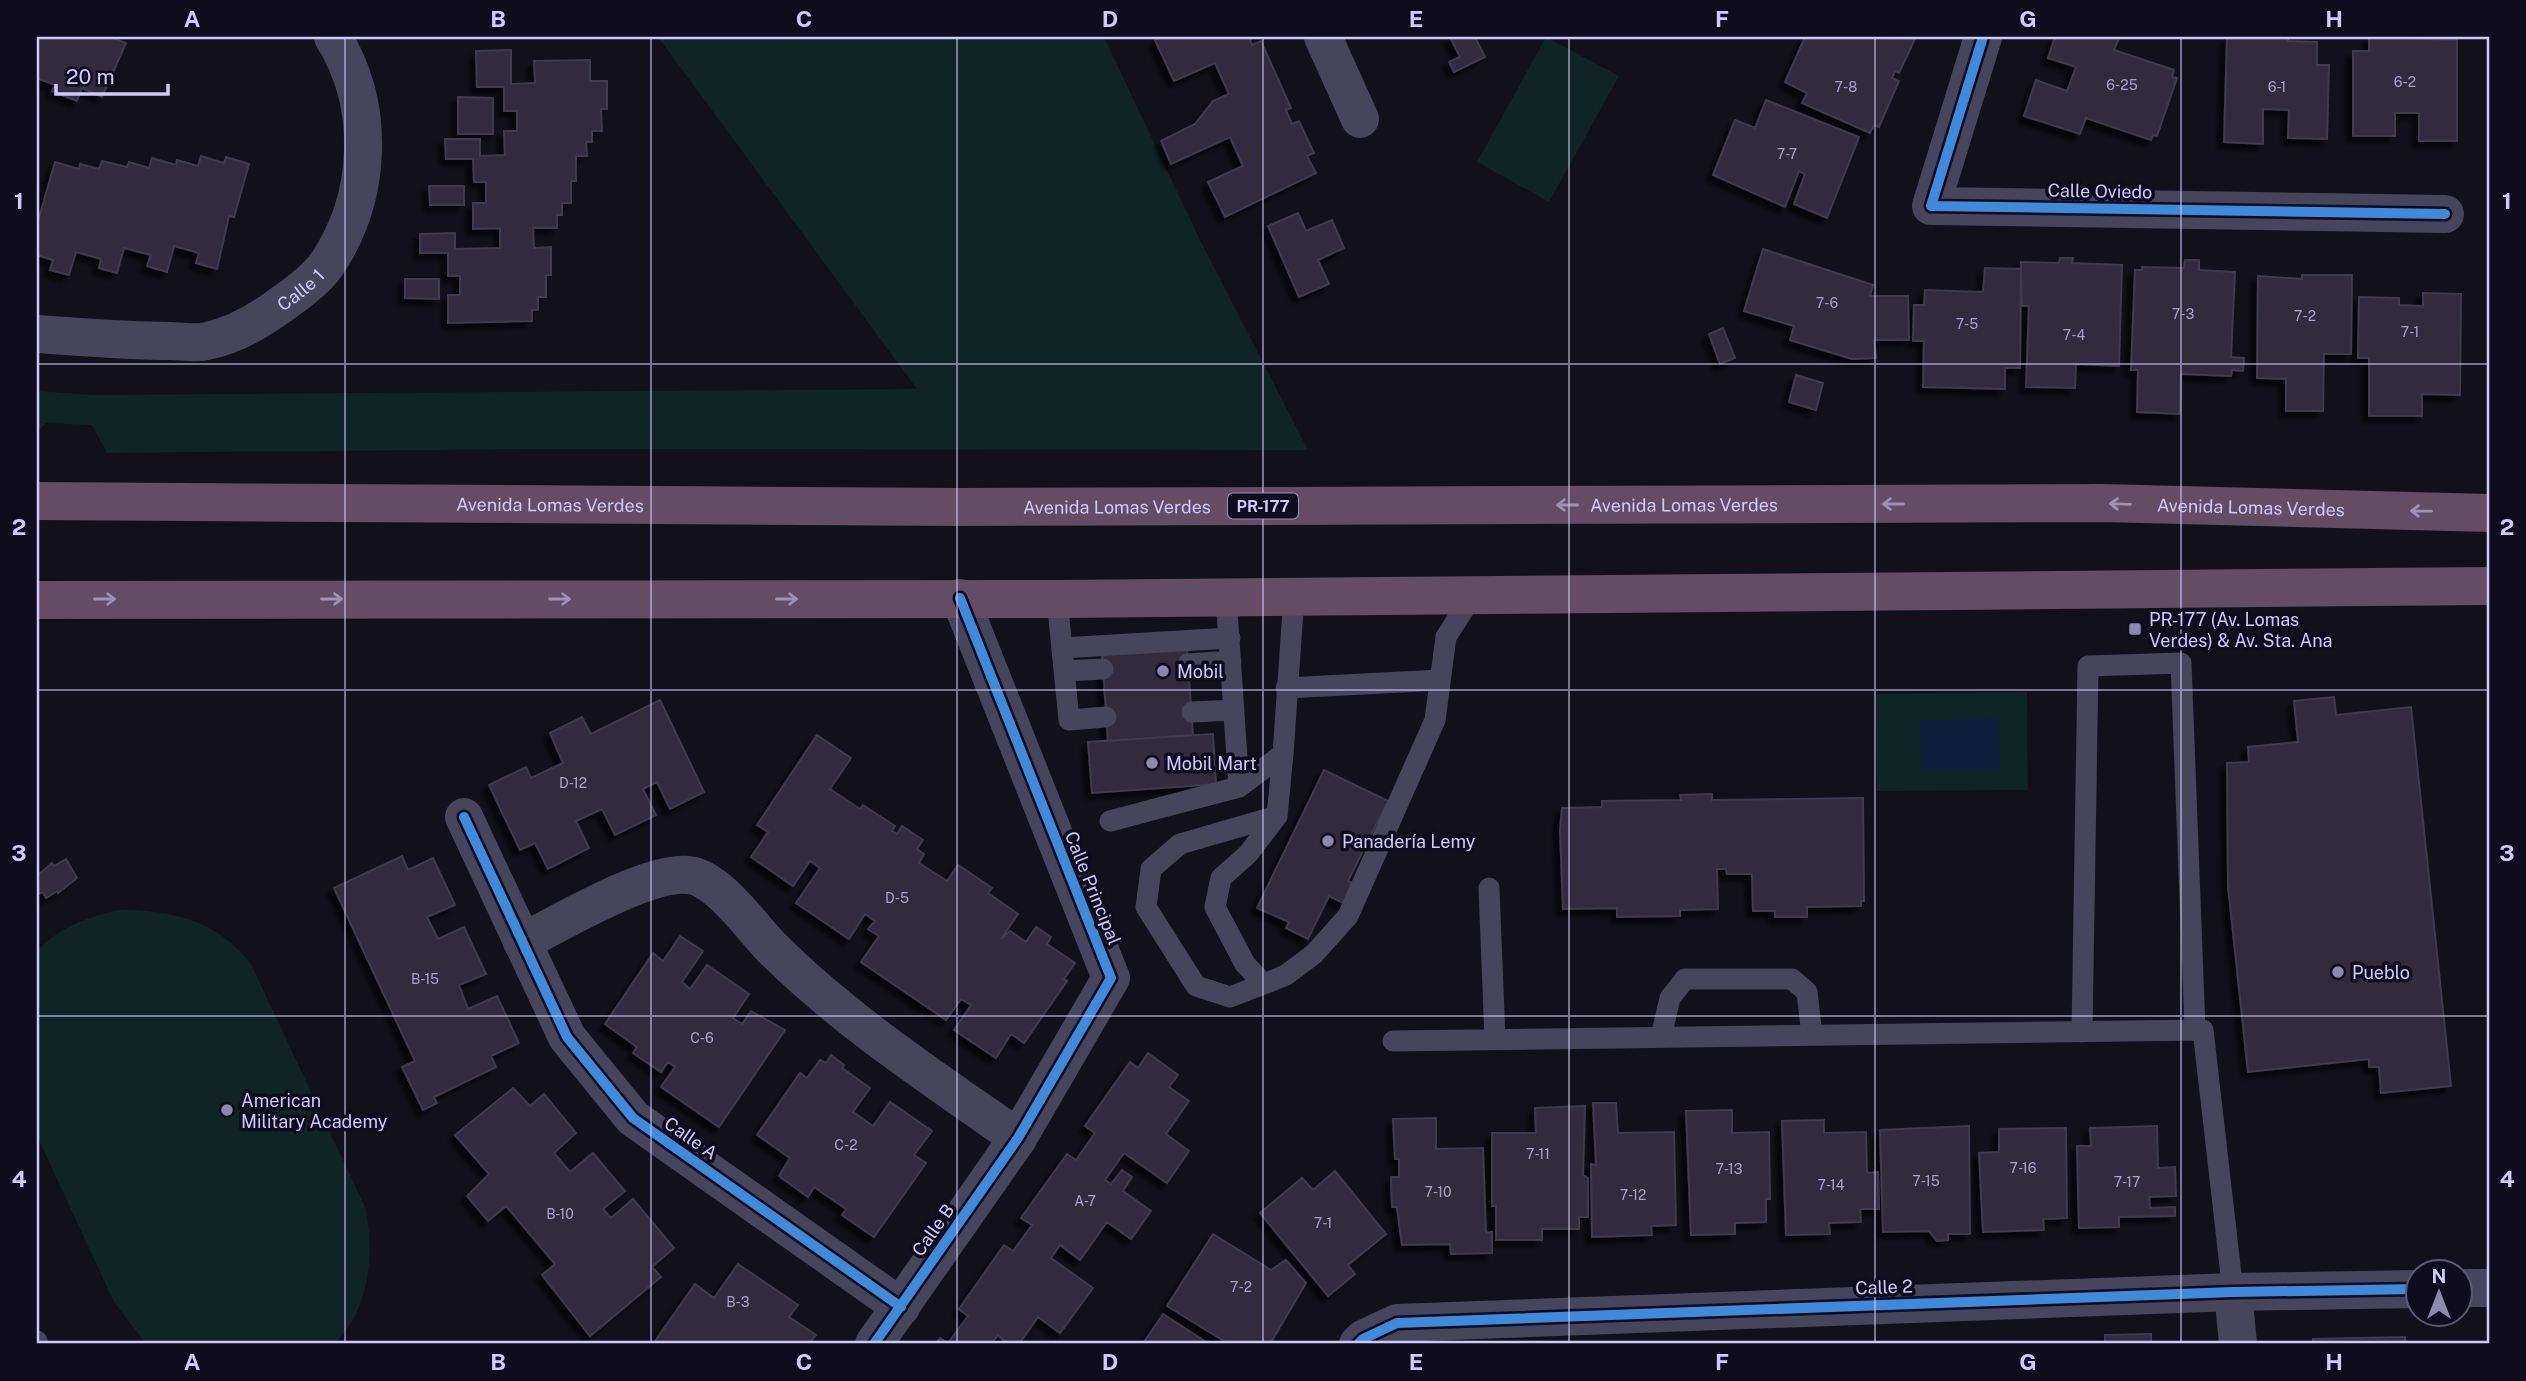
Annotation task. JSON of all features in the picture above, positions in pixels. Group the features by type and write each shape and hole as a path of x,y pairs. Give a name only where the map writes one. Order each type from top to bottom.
{"highway":[{"name":"Avenida Lomas Verdes","path":"37,501 959,507 2102,503 2489,513"},
{"path":"37,600 1057,599 1474,593 2489,586"}],"street":[{"name":"Calle 1","path":"37,334 144,341 206,341 256,322 290,298 326,266 348,226 361,183 363,122 354,81 333,37"},
{"path":"1323,37 1360,119"},
{"name":"Calle Oviedo","path":"1983,37 1931,206 2445,214"},
{"name":"Calle Principal","path":"960,598 1111,978 1018,1138 993,1174"},
{"name":"Calle A","path":"464,817 567,1037 633,1118 901,1307"},
{"path":"522,942 638,886 669,875 691,874 722,892 780,956 855,1023 1018,1138"},
{"name":"Calle B","path":"874,1344 993,1174"},
{"name":"Calle 2","path":"1358,1344 1397,1323 2233,1292 2404,1289"},
{"path":"2233,1292 2238,1344"}],"lane":[{"path":"1277,817 1180,844 1151,870 1146,907 1196,986 1230,997 1286,975 1314,954 1348,916 1435,720 1447,637 1474,593"},
{"path":"1226,596 1239,787"},
{"path":"1264,984 1245,964 1215,907 1221,878 1248,854 1277,817 1294,596"},
{"path":"1057,599 1069,720 1106,717"},
{"path":"1062,648 1230,638"},
{"path":"1188,664 1231,661"},
{"path":"2082,1032 2088,666 2181,663 2195,1029"},
{"path":"1064,671 1103,669"},
{"path":"1286,688 1440,680"},
{"path":"1192,712 1234,710"},
{"path":"1110,821 1239,787 1283,754"},
{"path":"1489,888 1495,1039"},
{"path":"1661,1037 1670,998 1685,979 1792,979 1807,992 1812,1035"},
{"path":"1394,1041 2203,1030 2233,1292"}],"green space":[{"path":"658,37 1104,37 1200,240 1308,450 538,449 107,453 92,425 46,423 37,432 37,391 94,395 917,389"},
{"path":"1546,37 1619,76 1549,202 1477,162"},
{"path":"2027,692 2028,790 1877,791 1876,694"},
{"path":"119,910 157,912 192,920 223,937 251,964 366,1209 369,1263 362,1298 346,1330 334,1344 146,1344 114,1302 37,1136 37,951 55,935 75,924"}],"water":[{"path":"1999,719 2000,769 1921,769 1920,720"}],"building":[{"path":"37,37 110,37 126,43 102,97 82,88 77,101 52,91 55,85 37,78"},
{"path":"1163,37 1255,37 1250,39 1252,45 1261,41 1291,108 1286,110 1292,124 1299,121 1314,153 1307,156 1316,173 1225,217 1208,182 1243,166 1230,137 1171,164 1161,141 1195,124 1213,101 1229,94 1215,63 1174,81 1155,40"},
{"path":"1450,37 1475,37 1485,57 1454,72 1449,62 1460,57"},
{"path":"1805,37 1915,39 1899,73 1895,71 1892,78 1899,81 1879,127 1874,125 1870,133 1802,103 1807,93 1785,82"},
{"path":"2055,37 2116,37 2119,38 2114,50 2174,70 2172,77 2177,78 2157,136 2153,135 2151,140 2086,118 2080,134 2024,116 2036,80 2067,91 2076,67 2048,58"},
{"path":"2227,37 2288,37 2288,41 2317,42 2317,65 2329,65 2327,139 2288,138 2289,110 2263,109 2263,144 2224,142"},
{"path":"2369,37 2457,40 2457,141 2419,141 2419,113 2395,113 2395,136 2353,136 2353,51 2369,51"},
{"path":"511,50 511,84 535,83 534,61 590,60 590,81 607,81 607,109 601,109 602,131 592,131 592,142 586,142 587,156 576,156 576,181 571,181 571,203 562,203 562,215 557,215 557,228 533,228 534,248 551,247 551,275 546,275 546,297 538,297 538,310 532,310 532,321 448,323 448,295 460,295 460,276 448,276 448,253 420,253 420,234 455,233 455,249 500,248 500,228 473,229 473,203 486,203 486,182 474,182 473,159 446,159 445,139 480,139 480,156 505,155 504,131 517,131 517,111 504,111 504,87 477,87 476,51"},
{"path":"458,97 493,98 493,134 458,134"},
{"path":"1766,100 1859,137 1827,218 1794,204 1805,174 1799,171 1785,207 1713,175 1735,120 1755,128"},
{"path":"201,156 224,163 226,157 249,164 234,217 229,216 217,269 196,263 199,253 174,246 167,272 147,266 151,255 124,248 117,273 99,268 101,259 76,252 69,275 50,270 53,260 37,255 37,225 55,162 79,169 80,164 99,169 102,161 127,167 129,162 149,168 152,158 176,165 177,160 198,166"},
{"path":"429,186 464,186 464,205 430,205"},
{"path":"1298,213 1306,231 1332,220 1344,248 1318,260 1329,284 1299,297 1268,226"},
{"path":"1763,249 1873,285 1870,296 1908,296 1909,340 1874,340 1876,358 1852,359 1790,340 1794,326 1744,311"},
{"path":"2060,258 2073,258 2072,263 2122,265 2119,366 2076,364 2075,388 2026,387 2029,306 2022,306 2021,262 2059,263"},
{"path":"2185,260 2199,260 2199,270 2235,272 2231,357 2244,358 2243,371 2232,370 2231,376 2181,374 2180,414 2137,412 2138,370 2131,370 2135,270 2142,270 2142,267 2184,268"},
{"path":"1985,268 2021,269 2020,368 2005,368 2005,389 1923,387 1924,341 1913,341 1914,305 1924,305 1925,290 1983,292"},
{"path":"2302,275 2352,275 2351,354 2324,354 2323,411 2286,411 2286,379 2257,378 2258,276 2302,279"},
{"path":"405,279 439,279 439,299 405,298"},
{"path":"2423,293 2461,294 2460,395 2422,394 2422,416 2369,416 2369,358 2358,358 2359,297 2399,298 2399,305 2423,306"},
{"path":"1723,328 1735,358 1720,364 1709,334"},
{"path":"1796,375 1823,383 1816,410 1789,402"},
{"path":"1187,648 1193,735 1108,741 1102,654"},
{"name":"Pueblo","path":"2334,697 2336,715 2411,707 2451,1086 2381,1093 2379,1067 2369,1067 2369,1059 2248,1072 2228,886 2227,763 2249,762 2248,747 2298,742 2294,701"},
{"path":"660,700 704,792 670,809 657,782 643,789 656,815 615,835 602,809 576,821 589,848 548,869 535,843 520,850 489,785 526,767 531,778 563,763 550,733 582,717 591,734"},
{"name":"Mobil Mart","path":"1213,734 1216,784 1092,793 1088,742"},
{"path":"817,735 851,758 830,789 860,809 863,805 895,826 892,831 897,834 902,826 923,840 917,849 924,854 919,863 947,881 958,865 992,888 988,893 1018,914 1001,939 1010,931 1026,942 1036,927 1051,937 1047,944 1075,963 1064,979 1067,981 1024,1043 1011,1034 996,1058 954,1030 971,1005 961,999 946,1020 861,962 879,936 868,929 875,921 865,914 849,939 796,903 820,868 810,861 793,886 751,857 768,832 757,825"},
{"name":"Panadería Lemy","path":"1324,770 1388,801 1348,881 1352,883 1343,903 1329,896 1308,939 1286,928 1289,922 1257,908"},
{"path":"1712,794 1712,800 1863,798 1864,901 1861,901 1861,906 1807,907 1807,917 1775,917 1775,911 1753,911 1752,874 1727,874 1726,869 1717,869 1718,909 1680,910 1680,916 1617,917 1617,908 1563,909 1560,830 1562,808 1602,807 1602,801 1681,800 1680,795"},
{"path":"402,856 408,870 433,858 455,905 427,917 438,939 464,927 486,974 459,985 468,1009 497,996 519,1043 491,1056 496,1067 434,1097 437,1103 423,1110 402,1067 415,1061 334,888"},
{"path":"66,859 77,878 58,893 57,891 46,898 43,892 39,894 37,876 52,863 54,866"},
{"path":"680,936 703,951 682,982 690,989 707,965 749,994 733,1018 742,1024 751,1011 785,1030 719,1127 661,1087 675,1067 668,1062 661,1072 633,1053 637,1047 605,1024 653,953 663,961"},
{"path":"1148,1053 1178,1075 1169,1087 1189,1101 1166,1134 1189,1151 1167,1183 1124,1153 1105,1180 1111,1184 1122,1170 1132,1177 1123,1191 1151,1211 1131,1239 1107,1222 1080,1260 1060,1245 1051,1258 1093,1288 1060,1333 1038,1317 1019,1344 1007,1344 998,1335 991,1344 935,1344 940,1338 948,1343 968,1316 959,1309 1004,1245 1013,1251 1032,1225 1021,1218 1067,1154 1076,1160 1095,1133 1085,1126 1130,1062 1138,1068"},
{"path":"831,1055 844,1065 842,1068 870,1088 853,1112 873,1126 890,1102 932,1131 914,1155 926,1163 874,1237 842,1215 846,1209 814,1187 808,1197 779,1176 790,1158 757,1135 800,1073 807,1078 820,1060 826,1063"},
{"path":"513,1088 530,1106 544,1094 576,1133 554,1153 570,1172 593,1153 625,1191 603,1209 611,1218 633,1199 674,1248 652,1267 661,1277 590,1336 542,1275 555,1264 506,1206 488,1221 467,1196 489,1174 455,1135"},
{"path":"1593,1103 1616,1103 1618,1133 1674,1132 1676,1225 1651,1226 1652,1235 1592,1237 1591,1164 1596,1165"},
{"path":"1585,1106 1583,1175 1588,1178 1588,1217 1579,1217 1579,1229 1542,1229 1542,1240 1496,1240 1496,1206 1492,1206 1492,1133 1536,1133 1535,1108"},
{"path":"1732,1110 1732,1133 1769,1132 1770,1199 1766,1199 1766,1222 1735,1223 1735,1234 1691,1235 1686,1111"},
{"path":"1436,1118 1436,1149 1483,1148 1486,1233 1492,1232 1492,1253 1451,1254 1450,1244 1402,1245 1397,1207 1392,1207 1391,1177 1399,1177 1399,1159 1395,1159 1393,1119"},
{"path":"1824,1120 1824,1133 1866,1132 1867,1173 1878,1172 1879,1209 1860,1209 1861,1222 1829,1223 1830,1234 1786,1235 1782,1121"},
{"path":"1969,1126 1970,1234 1948,1234 1948,1240 1937,1241 1929,1231 1883,1232 1880,1130"},
{"path":"2157,1126 2158,1168 2175,1167 2176,1196 2149,1197 2150,1208 2175,1207 2175,1216 2119,1217 2119,1227 2079,1228 2077,1146 2091,1146 2090,1128"},
{"path":"2066,1128 2067,1218 2043,1219 2044,1230 1983,1232 1979,1153 1999,1152 1999,1129"},
{"path":"1335,1171 1386,1234 1348,1265 1355,1274 1328,1296 1260,1213 1302,1178 1313,1190"},
{"path":"1213,1234 1271,1270 1286,1260 1306,1283 1270,1344 1229,1344 1167,1306"},
{"path":"738,1264 798,1305 789,1317 816,1335 809,1344 653,1344 695,1284 714,1298"},
{"path":"1163,1314 1209,1344 1144,1342"},
{"path":"2151,1334 2151,1344 2105,1344 2105,1335"},
{"path":"2405,1337 2405,1344 2313,1344 2313,1339"}],"cycle path":[{"path":"1983,37 1931,206 2445,214"},
{"path":"874,1344 1018,1138 1111,978 960,598"},
{"path":"464,817 567,1037 633,1118 901,1307"},
{"path":"1358,1344 1397,1323 2233,1292 2404,1289"}],"place":[{"name":"PR-177 (Av. Lomas Verdes) & Av. Sta. Ana","path":"2135,629"},
{"name":"Mobil","path":"1163,671"},
{"name":"Mobil Mart","path":"1152,763"},
{"name":"Panadería Lemy","path":"1328,841"},
{"name":"Pueblo","path":"2338,972"},
{"name":"American Military Academy","path":"227,1110"}]}
